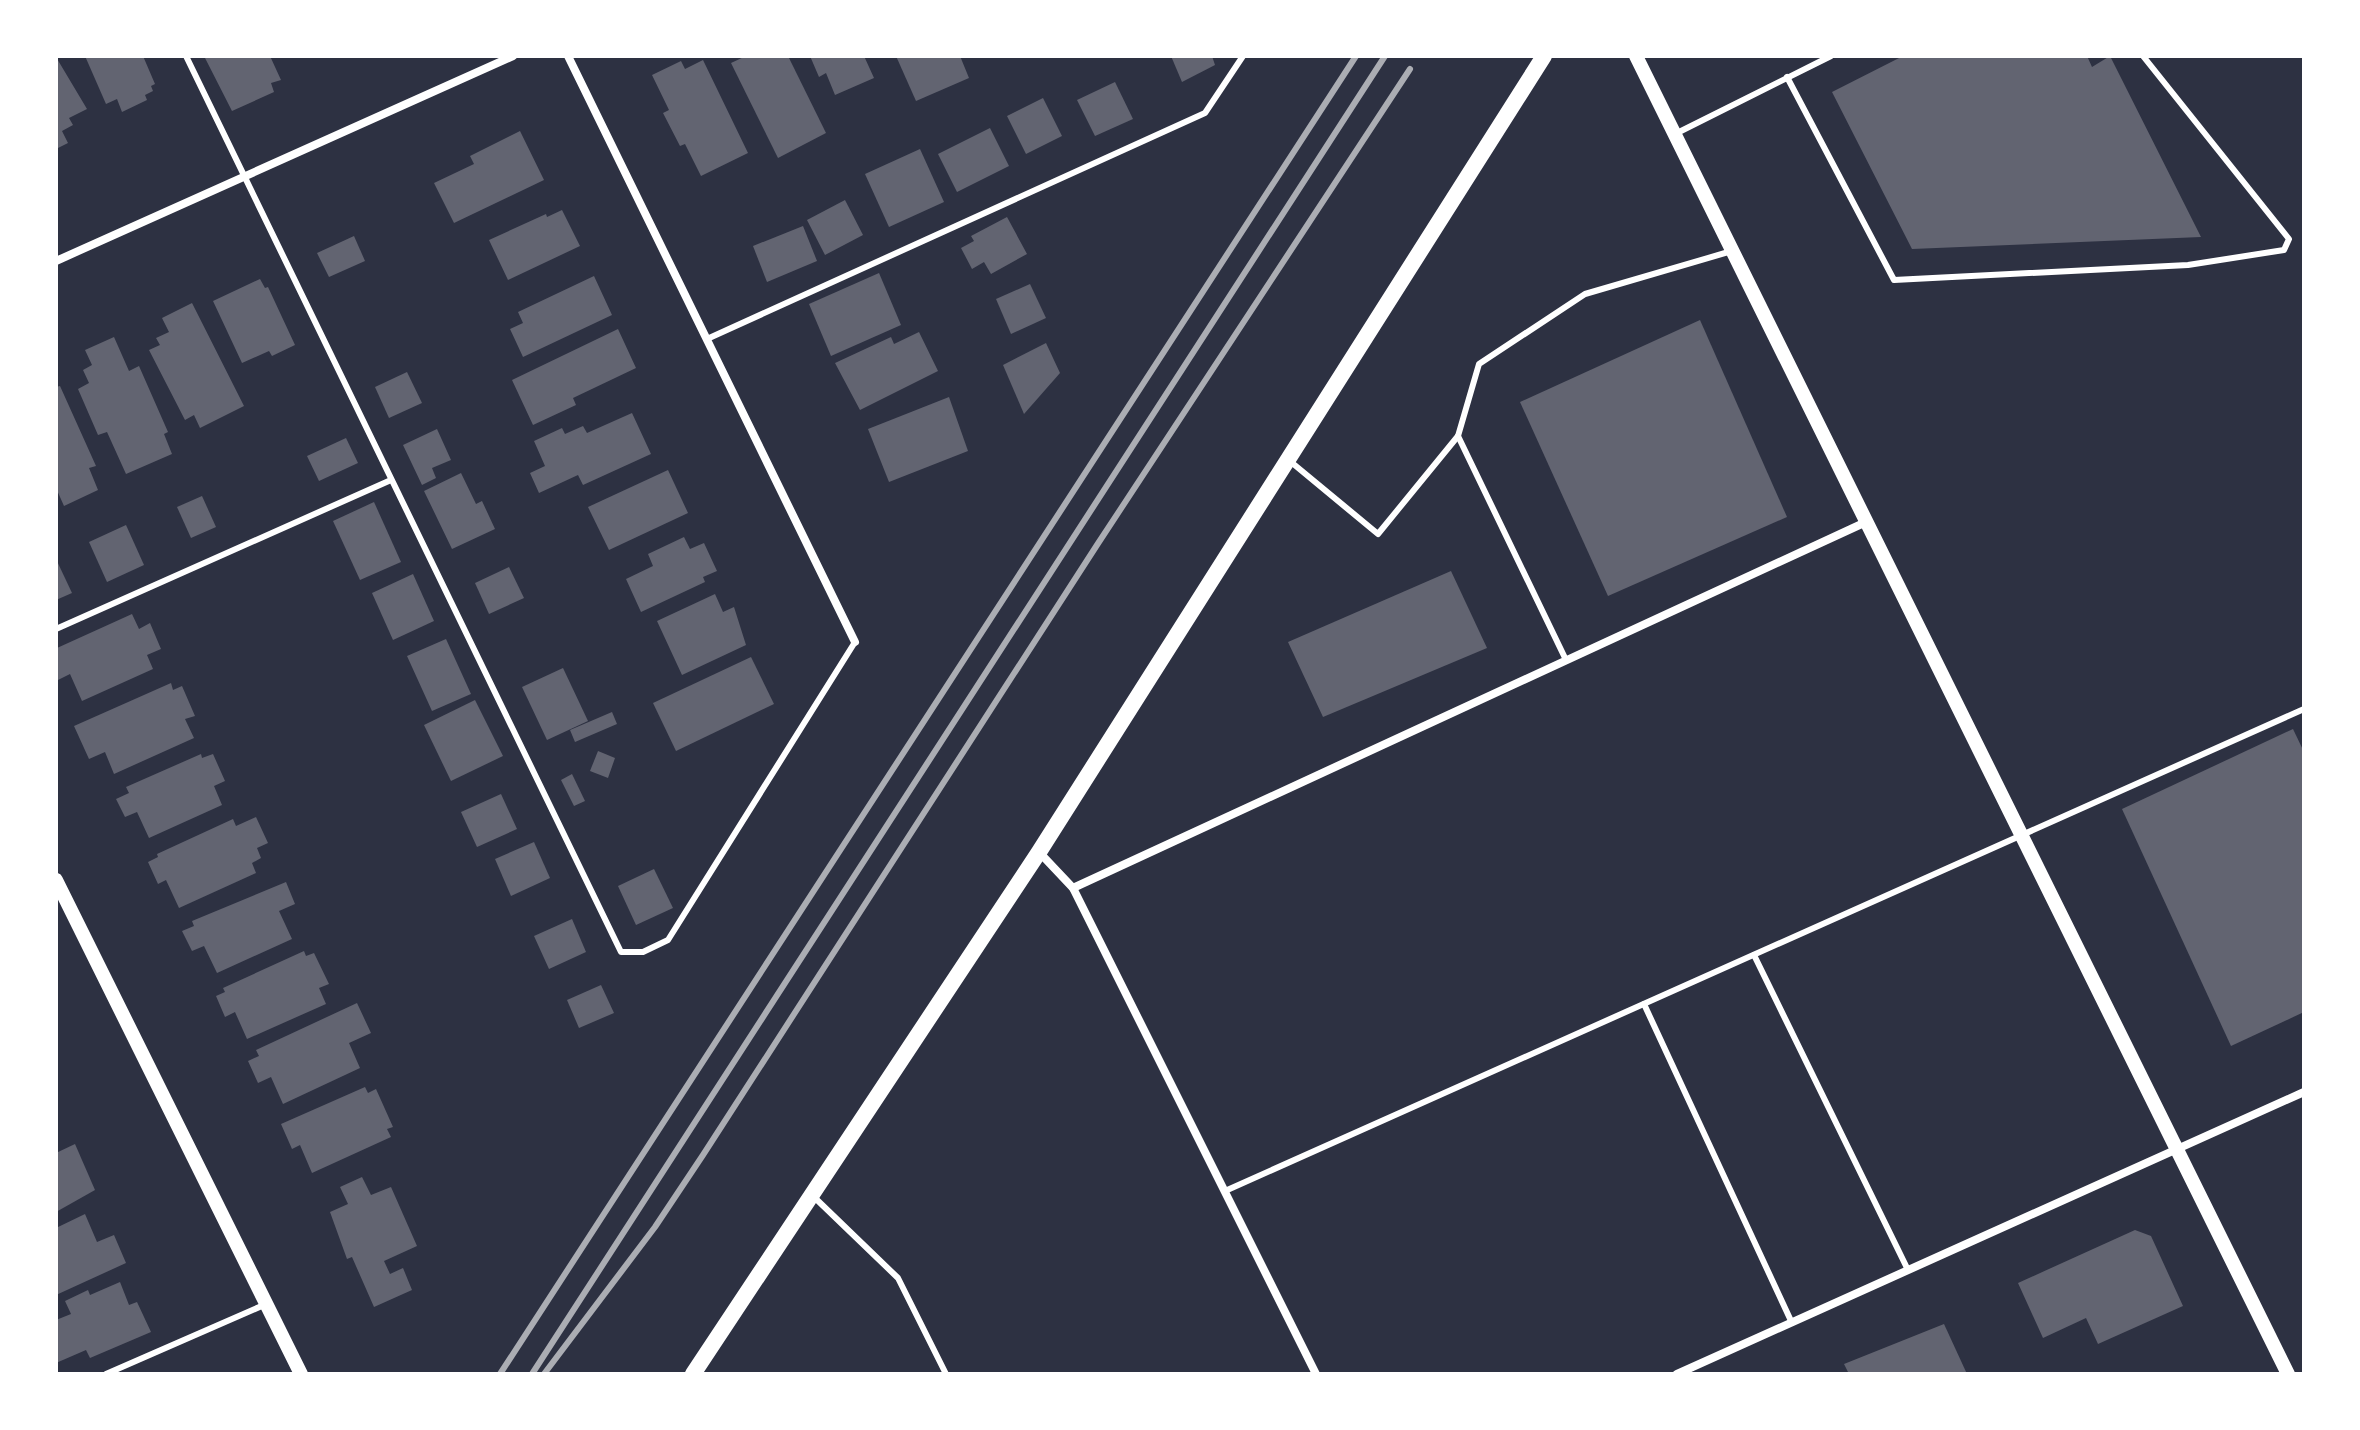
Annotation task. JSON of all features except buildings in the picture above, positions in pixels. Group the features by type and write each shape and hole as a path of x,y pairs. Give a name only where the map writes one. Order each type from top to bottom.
{"main road":[{"path":"693,1374 1039,852 1544,56"}],"street":[{"path":"56,261 513,56"},
{"path":"568,56 855,642"},
{"path":"1636,56 2288,1374"},
{"path":"1073,888 1866,522"},
{"path":"1039,852 1073,888 1316,1374"},
{"path":"56,880 301,1374"},
{"path":"1677,1374 2304,1092"}],"lane":[{"path":"186,56 621,952 643,952 668,940 855,642"},
{"path":"707,339 1205,113 1243,56"},
{"path":"1675,134 1831,56"},
{"path":"1787,77 1894,280 2188,265 2284,250 2289,239 2143,56"},
{"path":"1288,459 1378,534 1458,436 1479,364 1585,294 1732,251"},
{"path":"1458,436 1566,660"},
{"path":"56,629 391,480"},
{"path":"1225,1191 2304,709"},
{"path":"1754,955 1908,1270"},
{"path":"1644,1004 1792,1323"},
{"path":"812,1195 898,1278 946,1374"},
{"path":"106,1374 266,1304"}],"railway":[{"path":"500,1374 1356,56"},
{"path":"532,1374 1385,56"},
{"path":"544,1374 655,1227 703,1155 1097,545 1410,69"}]}
